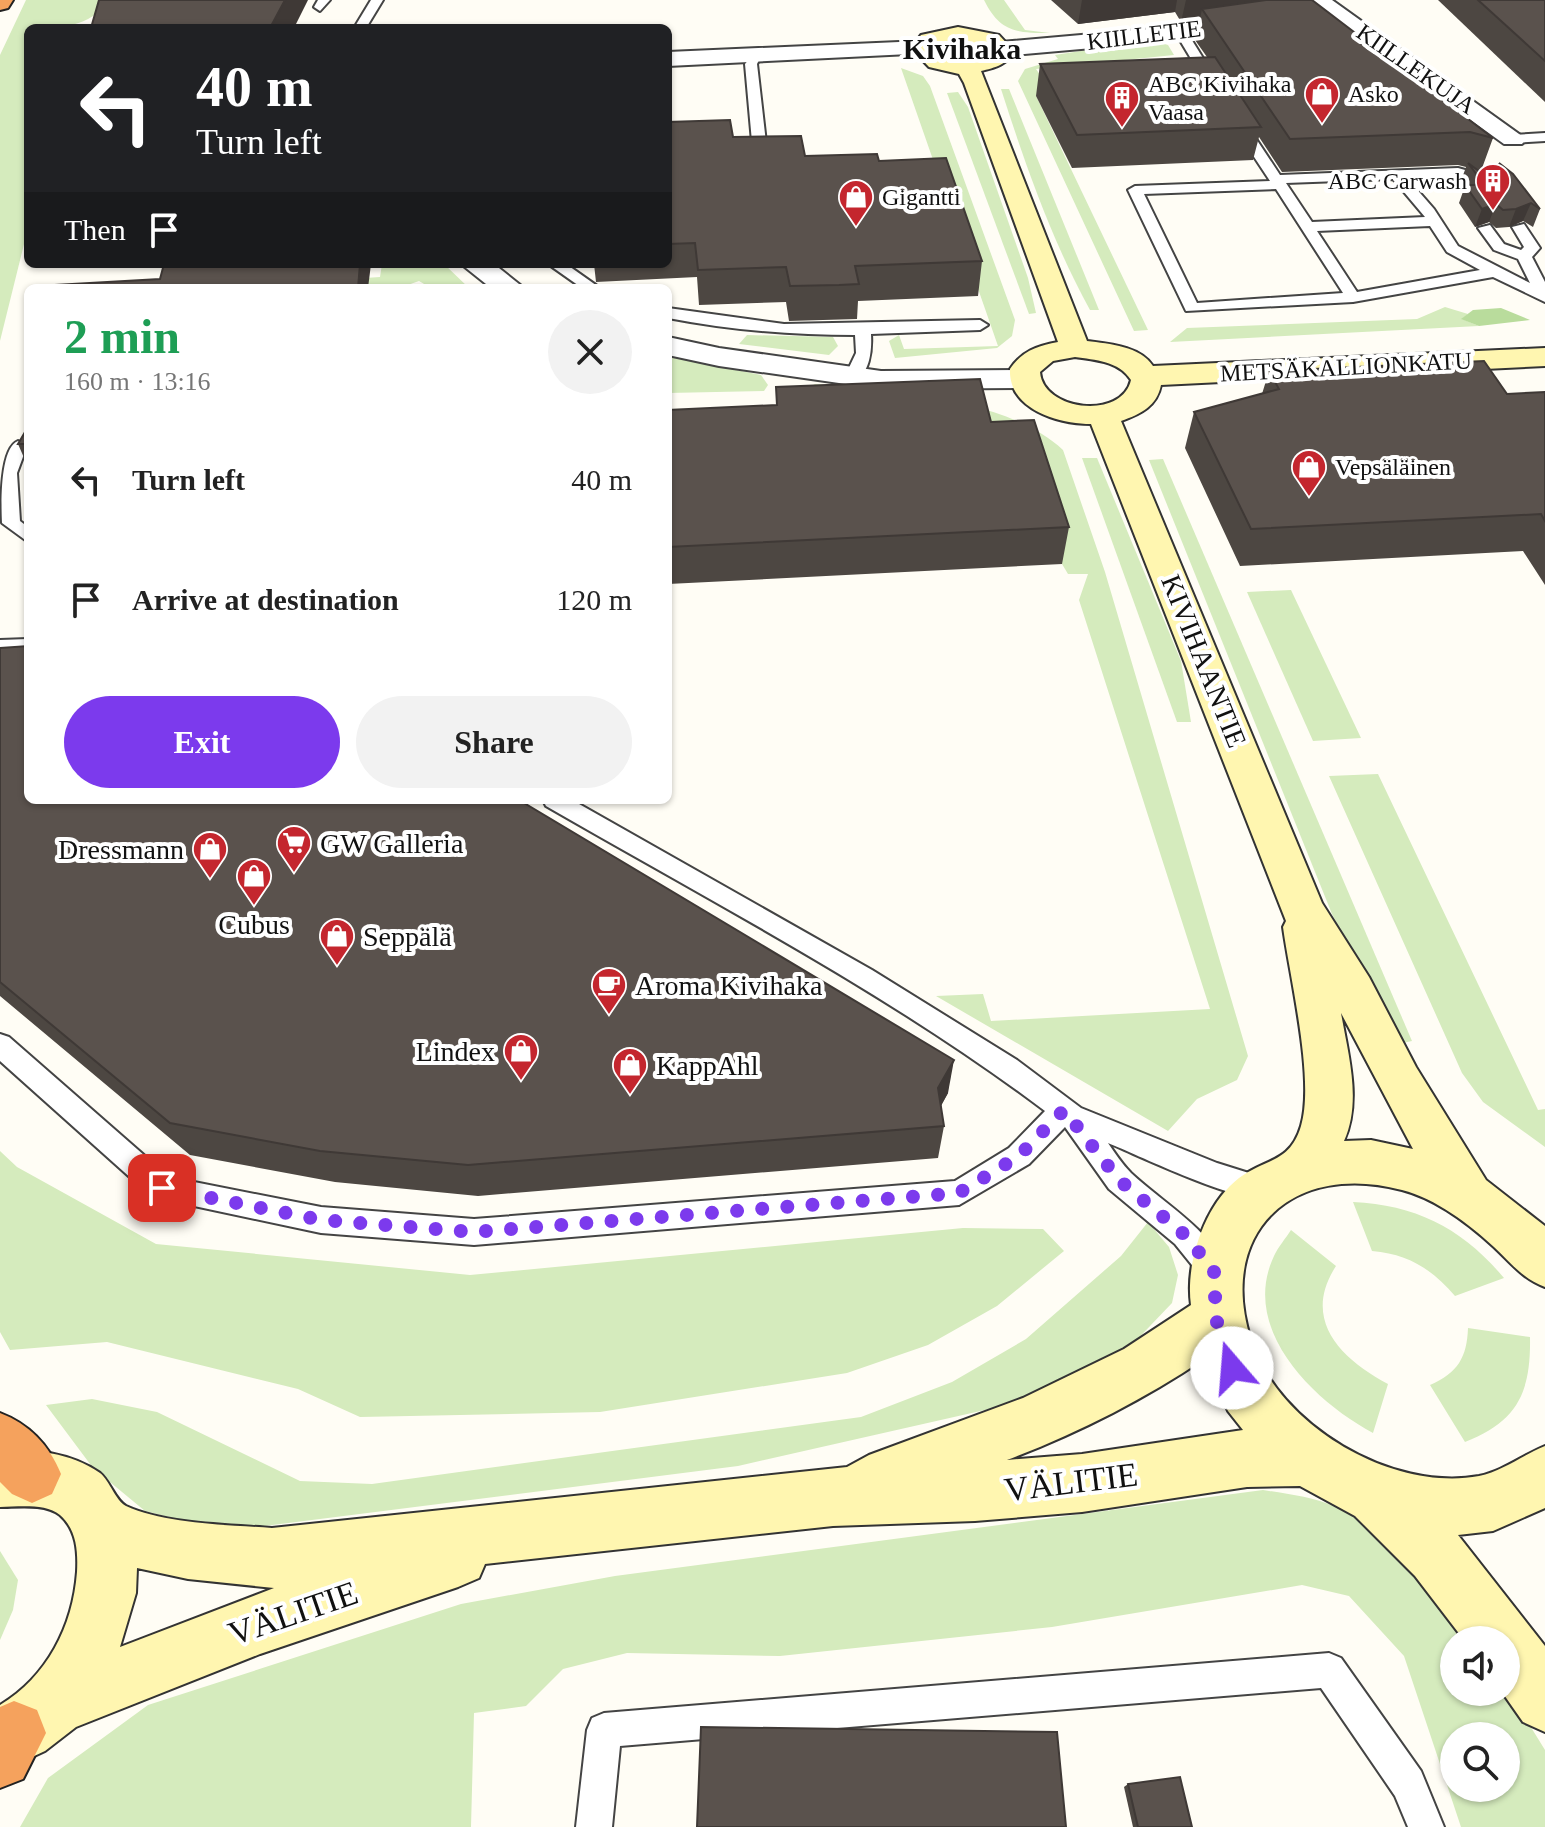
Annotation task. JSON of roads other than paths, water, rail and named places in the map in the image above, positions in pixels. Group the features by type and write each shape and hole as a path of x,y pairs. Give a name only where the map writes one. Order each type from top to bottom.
{"main road":[{"path":"955,24 991,40 1001,49 997,59 989,63 966,66 930,59 922,48 955,24"},
{"path":"966,66 976,83 1075,348"},
{"path":"1075,348 1118,355 1146,376 1149,386 1146,397 1122,412 1103,415 1081,415 1041,402 1029,391 1024,379 1025,369 1032,361 1058,349 1075,348"},
{"name":"METSÄKALLIONKATU","path":"1146,376 1545,357"},
{"name":"KIVIHAANTIE","path":"1103,415 1207,666 1302,909 1353,990 1413,1107 1466,1193"},
{"name":"KIVIHAANTIE","path":"1302,909 1329,1084 1326,1126 1307,1167"},
{"path":"1545,1262 1509,1224 1466,1193 1413,1170 1358,1161 1307,1167 1261,1189 1229,1224 1215,1295 1232,1368 1263,1415 1307,1457 1374,1493 1424,1506 1473,1506 1517,1493 1545,1475"},
{"name":"VÄLITIE","path":"833,1497 1036,1421 1143,1368 1215,1295"},
{"name":"VÄLITIE","path":"106,1528 136,1540 187,1551 272,1558 833,1497 991,1491 1082,1483 1247,1458 1307,1457"},
{"path":"11,1464 63,1483 86,1500 106,1528 110,1568 100,1623 85,1659 17,1733"},
{"path":"1374,1493 1436,1555 1491,1626"},
{"name":"VÄLITIE","path":"17,1733 260,1623 535,1531"},
{"path":"1520,1665 1545,1700"}],"street":[{"name":"KIILLETIE","path":"1001,49 1181,32 1326,6"},
{"name":"KIILLEKUJA","path":"1326,6 1513,139"},
{"path":"672,59 922,48"},
{"path":"481,268 504,284"},
{"path":"672,347 719,357 881,380 1024,379"}],"lane":[{"path":"362,24 377,0"},
{"path":"1181,32 1193,66 1223,98 1353,297"},
{"path":"755,56 751,64 761,164 774,163"},
{"path":"1513,139 1545,137"},
{"path":"1443,172 1456,187"},
{"path":"1495,196 1478,178 1458,172 1135,190 1192,308 1353,297 1495,272"},
{"path":"1398,174 1452,249 1544,297"},
{"path":"1308,227 1434,221"},
{"path":"1519,227 1532,248 1524,256"},
{"path":"1485,228 1499,247 1524,256 1544,297"},
{"path":"562,268 586,284"},
{"path":"672,314 758,328 863,331 980,325"},
{"path":"853,376 864,353 863,331"},
{"path":"18,446 8,473 11,523 24,533"},
{"path":"0,647 24,646"},
{"path":"561,804 863,977 1008,1068 1068,1113 1213,1174 1261,1189"},
{"path":"0,1045 162,1188 321,1220 474,1232 959,1193 1019,1156 1068,1113"},
{"path":"1068,1113 1119,1180 1185,1235 1215,1295"},
{"path":"594,1827 604,1730 1329,1670 1408,1784 1426,1827"}],"place":[{"name":"Asko","path":"1322,125"},
{"name":"ABC Kivihaka Vaasa","path":"1122,129"},
{"name":"ABC Carwash","path":"1493,212"},
{"name":"Gigantti","path":"856,228"},
{"name":"Vepsäläinen","path":"1309,498"},
{"name":"GW Galleria","path":"294,874"},
{"name":"Dressmann","path":"210,880"},
{"name":"Cubus","path":"254,907"},
{"name":"Seppälä","path":"337,967"},
{"name":"Aroma Kivihaka","path":"609,1016"},
{"name":"Lindex","path":"521,1082"},
{"name":"KappAhl","path":"630,1096"}],"district":[{"name":"Kivihaka","path":"962,48"}]}
